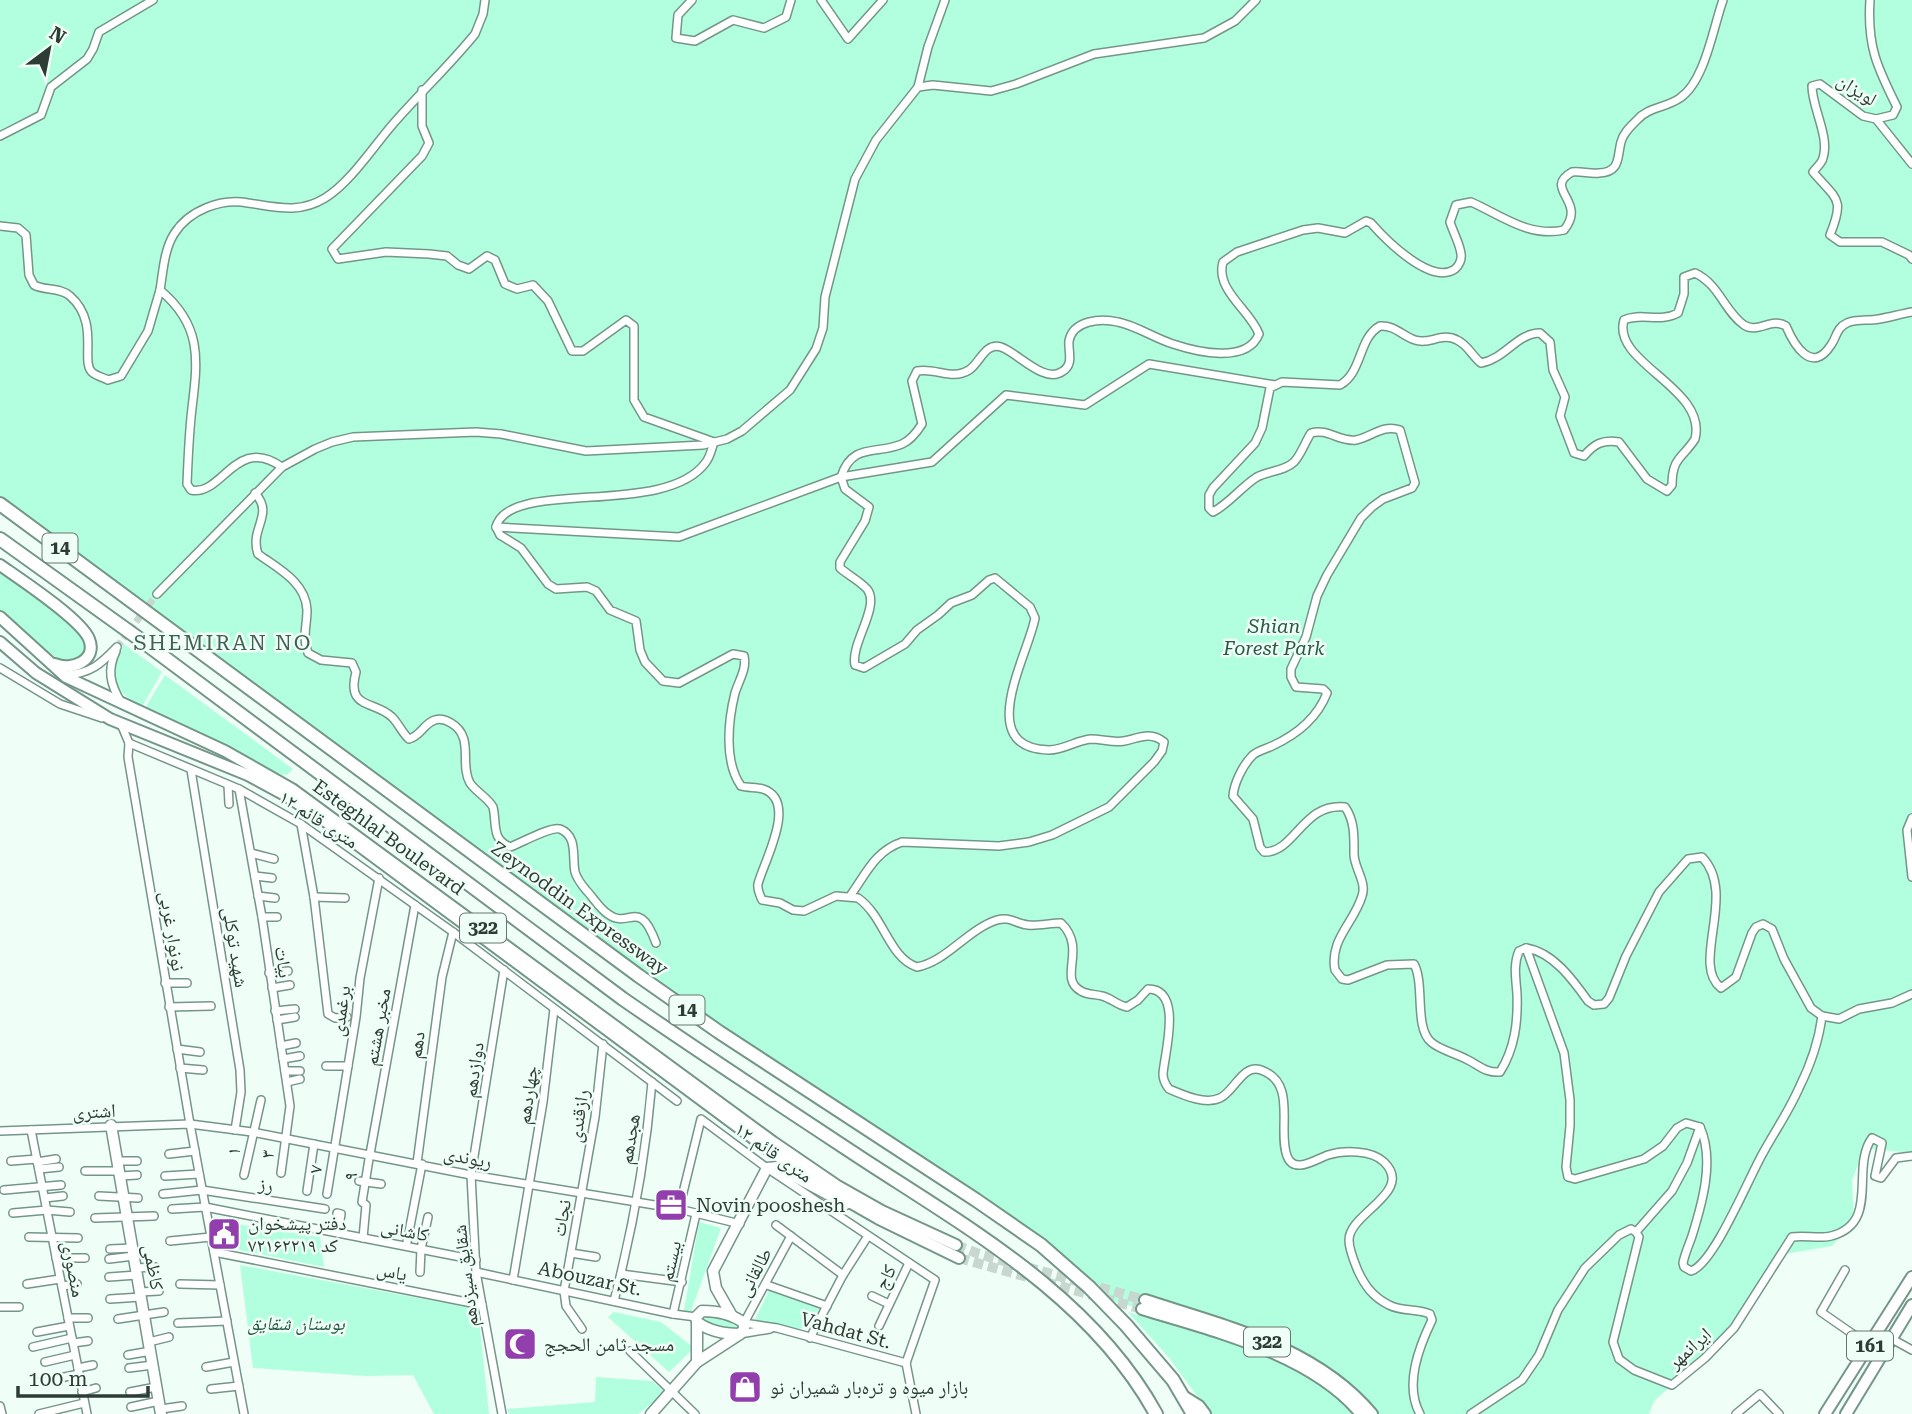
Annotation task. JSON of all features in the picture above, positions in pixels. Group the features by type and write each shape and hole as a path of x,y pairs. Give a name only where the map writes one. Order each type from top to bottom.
{"highway":[{"name":"Zeynoddin Expressway","path":"0,504 639,976 1041,1245 1089,1287 1126,1325 1183,1395 1193,1414"},
{"name":"14","path":"0,539 145,643 624,999 985,1240 1027,1271 1072,1309 1108,1346 1156,1414"}],"main road":[{"path":"0,565 62,611 90,640 90,653 84,662 73,667 58,666 46,660"},
{"name":"Esteghlal Boulevard","path":"2,619 46,660 83,687 122,702 257,768 334,818 773,1142 836,1185 882,1211 956,1245"},
{"name":"Esteghlal Boulevard","path":"0,642 36,673 110,719 192,751 267,785 331,825 773,1153 864,1211 959,1258"},
{"path":"192,751 201,745 196,737"},
{"name":"کاظمی","path":"111,1125 160,1408"},
{"path":"732,1316 716,1288 713,1271 767,1168 777,1167 833,1199 864,1211"},
{"name":"161","path":"1825,1414 1912,1277"},
{"name":"322","path":"1361,1414 1324,1380 1272,1353 1143,1304 1232,1329 1296,1355 1325,1371 1346,1387 1373,1414"},
{"name":"161","path":"1846,1414 1912,1306"},
{"name":"Abouzar St.","path":"740,1335 704,1328 697,1320 702,1311 732,1316 744,1323"},
{"path":"697,1320 697,1362"},
{"path":"651,1414 697,1362 740,1335 744,1323"},
{"path":"1183,1395 1199,1406 1205,1414"}],"street":[{"path":"0,136 41,115 51,87 87,59 99,32 153,0"},
{"path":"0,226 18,228 26,235 29,275 33,285 68,294 76,302 89,325 88,368 108,380 121,376 148,331 160,290 165,257 173,235 187,219 207,207 228,203 246,202 268,208 298,209 324,199 345,184 366,155 422,90 475,34 485,0"},
{"path":"692,0 678,15 676,38 695,41 733,20 764,28 786,17 791,0"},
{"path":"821,0 848,39 884,0"},
{"path":"157,594 282,467 315,449 353,437 476,432 501,434 586,451 690,446 714,442 742,431 779,401 799,378 816,349 823,328 825,296 855,178 876,140 918,87 928,47 945,0"},
{"path":"918,87 933,85 965,90 991,90 1016,84 1094,54 1204,38 1235,21 1256,0"},
{"path":"850,895 878,855 902,842 999,846 1029,842 1073,827 1109,807 1154,762 1162,751 1164,742 1157,736 1144,735 1121,741 1089,739 1053,750 1030,747 1016,739 1011,729 1010,717 1014,677 1035,618 1030,607 995,578 972,595 951,603 917,630 898,650 864,668 858,668 854,660 855,651 870,606 870,594 840,568 840,562 866,521 869,507 845,489 841,477 849,461 862,452 900,445 917,432 922,424 912,381 917,371 926,369 959,374 970,370 985,351 1002,347 1022,362 1057,374 1064,371 1070,362 1069,341 1076,328 1087,322 1101,320 1118,321 1185,347 1222,354 1244,350 1255,343 1259,334 1256,325 1224,281 1221,270 1223,262 1237,252 1303,230 1318,228 1345,233 1366,221 1411,260 1445,272 1460,263 1461,255 1450,222 1456,205 1463,202 1471,202 1527,229 1545,232 1564,230 1572,218 1572,212 1561,188 1562,181 1572,172 1598,173 1614,169 1618,163 1623,137 1640,116 1680,98 1690,88 1704,66 1723,0"},
{"name":"لویزان","path":"1870,0 1869,22 1875,63 1896,107 1893,116 1876,119 1863,116 1820,85 1812,86 1812,100 1824,136 1823,158 1813,172 1834,193 1839,212 1830,235 1840,242 1882,242 1912,259"},
{"path":"422,90 422,126 429,143 422,156 332,249 338,259 386,252 429,254 447,256 458,265 469,269 487,256 495,260 505,284 517,289 533,285 548,301 572,351 583,351 626,320 634,326 634,400 644,417 714,442"},
{"path":"1876,119 1912,164"},
{"path":"1912,312 1849,322 1839,329 1832,345 1823,355 1816,358 1806,356 1798,350 1786,326 1774,322 1755,329 1747,326 1732,313 1721,295 1695,273 1684,277 1684,294 1678,313 1659,319 1635,316 1624,320 1624,331 1633,351 1642,362 1677,390 1696,424 1695,439 1678,458 1672,475 1672,485 1667,491 1647,479 1619,442 1608,440 1597,443 1584,456 1574,453 1560,416 1564,397 1553,370 1550,342 1540,333 1525,336 1502,355 1481,363 1456,339 1442,336 1413,340 1395,328 1380,326 1370,333 1357,365 1346,382 1340,385 1282,382 1270,388 1262,428 1255,443 1209,495 1209,508 1213,512 1229,503 1245,485 1260,476 1289,466 1296,460 1311,433 1320,431 1348,440 1358,439 1380,429 1400,430 1415,483 1403,493 1383,499 1361,518 1317,596 1306,637 1291,669 1291,677 1296,687 1322,689 1326,693 1324,702 1313,719 1294,734 1252,755 1234,788 1233,796 1253,819 1260,847 1264,852 1279,849 1303,823 1319,811 1331,807 1345,807 1352,821 1354,856 1363,893 1335,946 1335,970 1342,979 1348,980 1387,965 1414,964 1419,977 1424,1029 1430,1041 1489,1072 1500,1072 1513,1047 1517,1015 1516,960 1519,951 1526,947 1533,948 1557,963 1594,1005 1604,1004 1659,892 1688,859 1702,857 1712,870 1716,897 1710,972 1714,983 1721,988 1732,982 1752,933 1759,925 1769,926 1811,1008 1822,1016 1839,1019 1859,1009 1892,1003 1912,994"},
{"path":"160,290 176,303 196,349 188,488 200,491 249,458 261,457 282,467"},
{"path":"496,527 679,537 841,477 932,462 1006,395 1085,405 1149,364 1275,385"},
{"path":"714,442 707,461 701,468 689,478 672,486 623,496 533,502 507,512 498,520 496,527 500,535 521,548 548,584 556,589 587,587 596,592 610,610 636,621 645,662 663,681 679,683 733,654 744,656 746,664 730,717 730,749 735,778 741,786 765,789 778,808 774,842 758,885 759,893 767,902 804,911 826,899 850,895 866,903 878,917 898,954 917,967 924,966 973,931 997,920 1006,918 1031,925 1061,923 1073,938 1070,978 1075,987 1083,993 1103,996 1119,1006 1127,1007 1148,989 1158,991 1163,998 1169,1018 1169,1040 1163,1076 1169,1089 1194,1098 1220,1098 1242,1075 1254,1068 1262,1070 1273,1077 1282,1092 1285,1148 1287,1158 1291,1162 1298,1165 1309,1164 1330,1155 1358,1153 1384,1162 1392,1181 1390,1189 1358,1223 1349,1239 1353,1260 1370,1292 1390,1306 1430,1314 1432,1320 1418,1349 1416,1368 1414,1395 1420,1414"},
{"path":"255,493 262,502 263,516 254,544 258,555 279,567 293,580 302,596 307,608 304,641 308,653 321,660 352,663 356,672 353,683 363,704 394,718 403,734 410,739 418,737 433,720 441,719 460,730 465,741 469,782 493,807 494,825 500,841 510,847 555,828 562,830 569,836 574,847 575,870 581,884 608,915 643,919 649,924 656,943"},
{"path":"64,675 85,673 96,668 117,647 110,674 115,692 122,702"},
{"path":"0,668 60,704 110,719"},
{"name":"نونوار غربی","path":"121,724 129,743 128,757 169,1007 244,1414"},
{"path":"129,743 143,732"},
{"name":"۱۲ متری قائم","path":"129,743 239,789 301,824 505,970 677,1101"},
{"name":"شهید توکلی","path":"191,770 240,1070 241,1092 235,1130"},
{"path":"228,785 229,804"},
{"name":"بیات","path":"239,789 287,1082 290,1106 285,1138"},
{"path":"1912,818 1907,830 1912,877"},
{"name":"برغمدی","path":"301,824 314,897 328,1014 335,1018 346,1017"},
{"path":"251,853 274,859"},
{"path":"255,876 272,878"},
{"name":"برغمدی","path":"334,1148 369,921 379,878"},
{"path":"258,896 275,898"},
{"path":"314,897 345,898"},
{"name":"مخبر هشتم","path":"369,1157 415,905"},
{"path":"262,917 277,918"},
{"name":"دهم","path":"407,1241 440,989 453,932"},
{"path":"1526,947 1564,1053 1570,1100 1566,1167 1568,1177 1575,1179 1636,1163 1663,1146 1677,1128 1686,1122 1700,1127"},
{"name":"دوازدهم","path":"471,1175 505,970"},
{"path":"270,973 288,971"},
{"path":"165,983 187,983"},
{"path":"272,988 290,985"},
{"path":"169,1007 212,1006"},
{"name":"چهاردهم","path":"513,1280 543,1102 554,1009"},
{"path":"275,1011 295,1013 277,1020"},
{"path":"1700,1127 1707,1157 1700,1203 1684,1263 1684,1267 1691,1271 1699,1267 1722,1233 1796,1094 1820,1032 1822,1016"},
{"path":"281,1045 296,1043"},
{"name":"رازقندی","path":"582,1193 595,1117 603,1044"},
{"path":"177,1049 200,1052"},
{"path":"283,1059 300,1056"},
{"path":"326,1066 348,1066"},
{"path":"180,1068 203,1070"},
{"path":"285,1071 300,1075 287,1082"},
{"name":"هجدهم","path":"614,1301 634,1201 652,1082"},
{"name":"۱","path":"244,1175 261,1100"},
{"name":"۱۲ متری قائم","path":"679,1209 701,1119 767,1168 934,1280 906,1363"},
{"name":"ریوندی","path":"190,1124 252,1132 369,1157 679,1209 740,1224"},
{"name":"اشتری","path":"0,1131 190,1124"},
{"path":"1471,1414 1522,1380 1539,1355 1558,1310 1585,1268 1619,1235 1631,1229 1636,1232 1672,1191 1687,1163 1700,1127"},
{"name":"منصوری","path":"31,1130 86,1414"},
{"name":"۳","path":"281,1173 285,1138"},
{"name":"ایرانمهر","path":"1636,1232 1639,1237 1613,1342 1619,1359 1634,1370 1672,1385 1705,1358 1734,1328 1792,1237 1830,1236 1851,1226 1864,1200 1862,1161 1872,1138 1882,1143 1875,1177 1881,1178 1896,1158 1912,1156"},
{"path":"307,1191 314,1144"},
{"name":"۷","path":"327,1194 334,1148"},
{"path":"169,1154 195,1151"},
{"name":"۹","path":"363,1238 366,1205 362,1202 362,1181 369,1157"},
{"path":"11,1161 57,1163"},
{"path":"85,1171 119,1169 137,1161"},
{"path":"119,1169 137,1175"},
{"path":"165,1176 199,1174"},
{"name":"شقایق سیزدهم","path":"471,1175 476,1272 502,1414"},
{"path":"362,1181 381,1184"},
{"path":"4,1190 61,1185"},
{"path":"163,1194 202,1190"},
{"name":"رز","path":"202,1190 325,1209"},
{"name":"نجات","path":"564,1291 582,1193"},
{"path":"44,1198 63,1196"},
{"path":"99,1196 138,1198"},
{"name":"کاشانی","path":"172,1209 205,1207 476,1260"},
{"path":"13,1213 47,1210 70,1212"},
{"path":"337,1213 341,1214 338,1233"},
{"name":"بیستم","path":"673,1314 696,1214"},
{"path":"95,1218 154,1216"},
{"path":"420,1272 421,1249 428,1217"},
{"path":"776,1224 843,1275"},
{"name":"طالقانی","path":"744,1323 767,1285 791,1236"},
{"path":"29,1237 78,1238"},
{"path":"170,1241 211,1237"},
{"path":"810,1338 843,1275 866,1239"},
{"path":"110,1249 133,1252"},
{"path":"108,1259 133,1252"},
{"name":"یاس","path":"214,1252 482,1305"},
{"path":"571,1253 596,1257"},
{"path":"56,1258 85,1258"},
{"name":"کاج","path":"879,1326 909,1263"},
{"path":"109,1276 155,1267"},
{"path":"1845,1270 1821,1312 1870,1346"},
{"name":"Abouzar St.","path":"476,1272 697,1320"},
{"path":"621,1274 682,1282"},
{"path":"27,1284 77,1284"},
{"path":"180,1284 220,1284"},
{"path":"767,1285 827,1306"},
{"path":"110,1299 159,1291"},
{"path":"564,1291 566,1306 582,1329"},
{"name":"کاج","path":"872,1296 890,1304"},
{"path":"0,1307 19,1307"},
{"path":"118,1319 164,1312"},
{"path":"37,1332 88,1318"},
{"path":"178,1323 227,1321"},
{"name":"Vahdat St.","path":"744,1323 778,1328 906,1363"},
{"name":"Vahdat St.","path":"740,1335 778,1328"},
{"path":"128,1355 169,1337"},
{"path":"1892,1339 1912,1350"},
{"path":"33,1347 72,1340 88,1341"},
{"path":"630,1351 695,1414"},
{"path":"45,1362 75,1355"},
{"path":"206,1367 234,1362"},
{"path":"906,1363 916,1414"},
{"path":"36,1383 93,1365"},
{"path":"129,1368 153,1365"},
{"path":"211,1390 239,1386"},
{"path":"130,1392 156,1387"},
{"path":"82,1392 96,1388"},
{"path":"1736,1414 1760,1394 1779,1414"},
{"path":"39,1414 84,1403"},
{"path":"0,1406 2,1414"},
{"path":"131,1407 181,1406"}],"green space":[{"name":"Shian Forest Park","path":"0,0 1912,0 1912,1153 1864,1148 1852,1181 1854,1223 1832,1246 1785,1254 1711,1351 1654,1401 1649,1414 1361,1414 1333,1393 1355,1414 1210,1414 1170,1359 1128,1312 1138,1315 1141,1309 1096,1296 1051,1257 642,979 0,501"},
{"path":"0,570 42,600 84,638 86,650 82,658 64,664 0,610"},
{"path":"124,644 162,672 142,707 124,695 115,680 114,664"},
{"path":"165,675 293,769 287,775 277,774 145,708"},
{"path":"699,1222 721,1228 691,1311 684,1311"},
{"path":"237,1224 320,1237 324,1267 239,1250"},
{"name":"بوستان شقایق","path":"240,1265 478,1309 489,1414 434,1414 413,1375 366,1376 253,1368"},
{"path":"769,1290 820,1308 805,1327 800,1329 755,1320"},
{"path":"614,1312 661,1322 694,1348 669,1372 608,1317"},
{"path":"708,1313 735,1320 739,1325 737,1331 706,1326 700,1317"},
{"path":"596,1377 652,1381 666,1393 638,1414 509,1414 507,1409 595,1402"}],"tunnel":[{"path":"117,647 157,594"},
{"path":"956,1245 979,1254 1145,1300"},
{"path":"959,1258 1142,1309"}],"place":[{"name":"Novin pooshesh","path":"671,1205"},
{"name":"دفتر پیشخوان کد ۷۲۱۶۲۲۱۹","path":"224,1234"},
{"name":"مسجد ثامن الحجج","path":"520,1344"},
{"name":"بازار میوه و تره‌بار شمیران نو","path":"745,1387"}],"district":[{"name":"SHEMIRAN NO","path":"223,643"}]}
